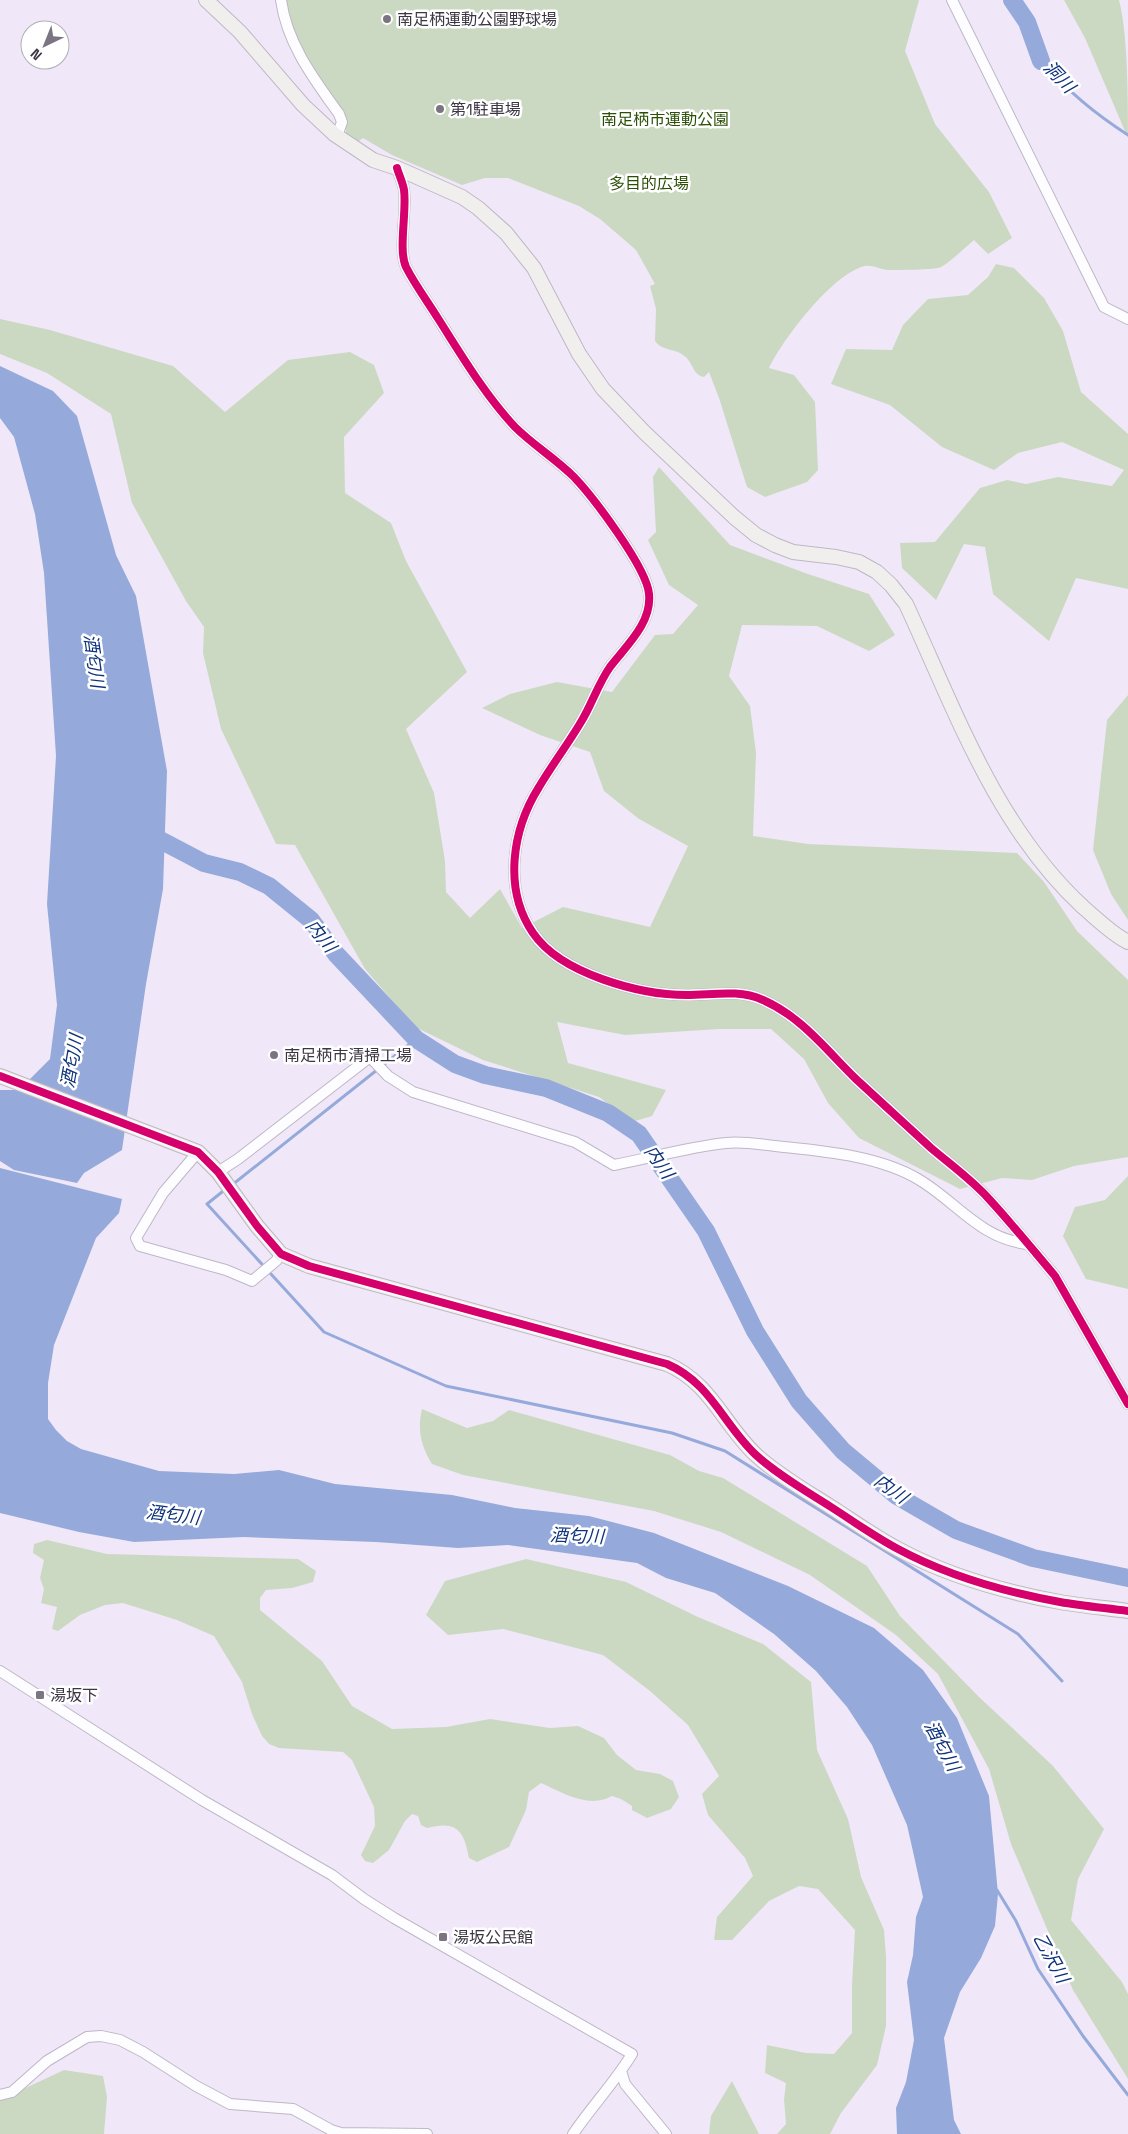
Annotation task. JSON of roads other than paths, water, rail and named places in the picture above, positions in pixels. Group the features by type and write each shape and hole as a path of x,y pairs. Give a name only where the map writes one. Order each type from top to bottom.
{"street":[{"path":"206,0 240,32 303,105 336,136 373,160 397,168 462,197 506,232 534,268 579,354 603,389 644,432 756,536 793,552 859,562 877,572 891,584 906,604 983,770 1011,820 1037,858 1065,890 1094,917 1128,942"},
{"path":"281,0 285,20 295,46 307,68 339,114 342,122 336,136"},
{"path":"952,0 1104,307 1128,319"},
{"path":"397,168 404,188 403,262 416,285 493,400 516,428 574,477 637,562 647,582 649,605 644,621 607,672 581,723 537,789 520,830 515,858 514,881 517,901 534,936 556,956 608,982 659,994 747,994 763,999 795,1017 822,1042 838,1062 988,1198 1055,1276 1128,1404"},
{"path":"218,1172 238,1159 370,1058 388,1076 413,1092 575,1142 614,1166 727,1143 806,1149 864,1160 890,1167 916,1178 935,1189 981,1228 1012,1242 1027,1244"},
{"path":"0,1076 181,1145 197,1154 218,1172 278,1257 667,1364 682,1370 710,1396 756,1455 806,1491 898,1549 929,1563 1002,1589 1063,1603 1128,1611"},
{"path":"197,1154 163,1193 136,1238 140,1246 226,1270 252,1281 278,1257"},
{"path":"0,1671 202,1800 332,1874 364,1899 394,1918 632,2054 574,2134"},
{"path":"0,2095 12,2092 47,2061 81,2040 87,2037 101,2036 120,2040 143,2052 196,2086 230,2104 293,2109 340,2133 427,2134"},
{"path":"621,2071 626,2084 666,2134"}],"water":[{"name":"酒匂川","path":"0,366 53,391 77,416 116,555 136,596 167,771 163,889 146,984 122,1150 84,1173 77,1183 14,1170 0,1161 0,1090 19,1090 50,1059 57,1005 47,904 56,756 44,573 35,514 14,437 0,418"},
{"name":"酒匂川","path":"0,1168 122,1199 119,1213 96,1238 54,1345 48,1383 48,1419 67,1441 81,1449 159,1471 234,1474 279,1470 335,1484 452,1495 515,1508 589,1516 654,1533 788,1586 874,1628 923,1670 957,1718 989,1796 998,1894 995,1926 981,1958 960,1992 944,2038 954,2120 961,2134 897,2134 896,2108 906,2082 914,2040 907,1982 913,1955 916,1917 923,1897 907,1825 872,1745 847,1707 816,1671 774,1634 715,1593 666,1578 637,1563 508,1545 458,1548 376,1542 244,1537 134,1542 79,1532 0,1513"}],"waterway":[{"name":"洞川","path":"1012,0 1027,22 1041,61"},
{"name":"洞川","path":"1041,61 1082,101 1128,135"},
{"name":"内川","path":"143,831 204,863 240,872 269,886 311,920 336,954 416,1039 455,1064 485,1075 546,1088 608,1113 639,1134 706,1231 755,1331 799,1401 843,1451 897,1496 956,1530 1033,1558 1128,1578"},
{"path":"232,1185 416,1039"},
{"path":"227,1188 207,1204 324,1332 446,1386 672,1433 725,1451 1018,1634 1062,1681"},
{"name":"乙沢川","path":"997,1890 1016,1921 1038,1969 1083,2036 1128,2095"}],"place":[{"name":"南足柄運動公園野球場","path":"387,19"},
{"name":"第1駐車場","path":"440,109"},
{"name":"南足柄市清掃工場","path":"274,1055"},
{"name":"湯坂下","path":"40,1695"},
{"name":"湯坂公民館","path":"443,1937"}],"park label":[{"name":"南足柄市運動公園","path":"665,119"},
{"name":"多目的広場","path":"649,183"}]}
